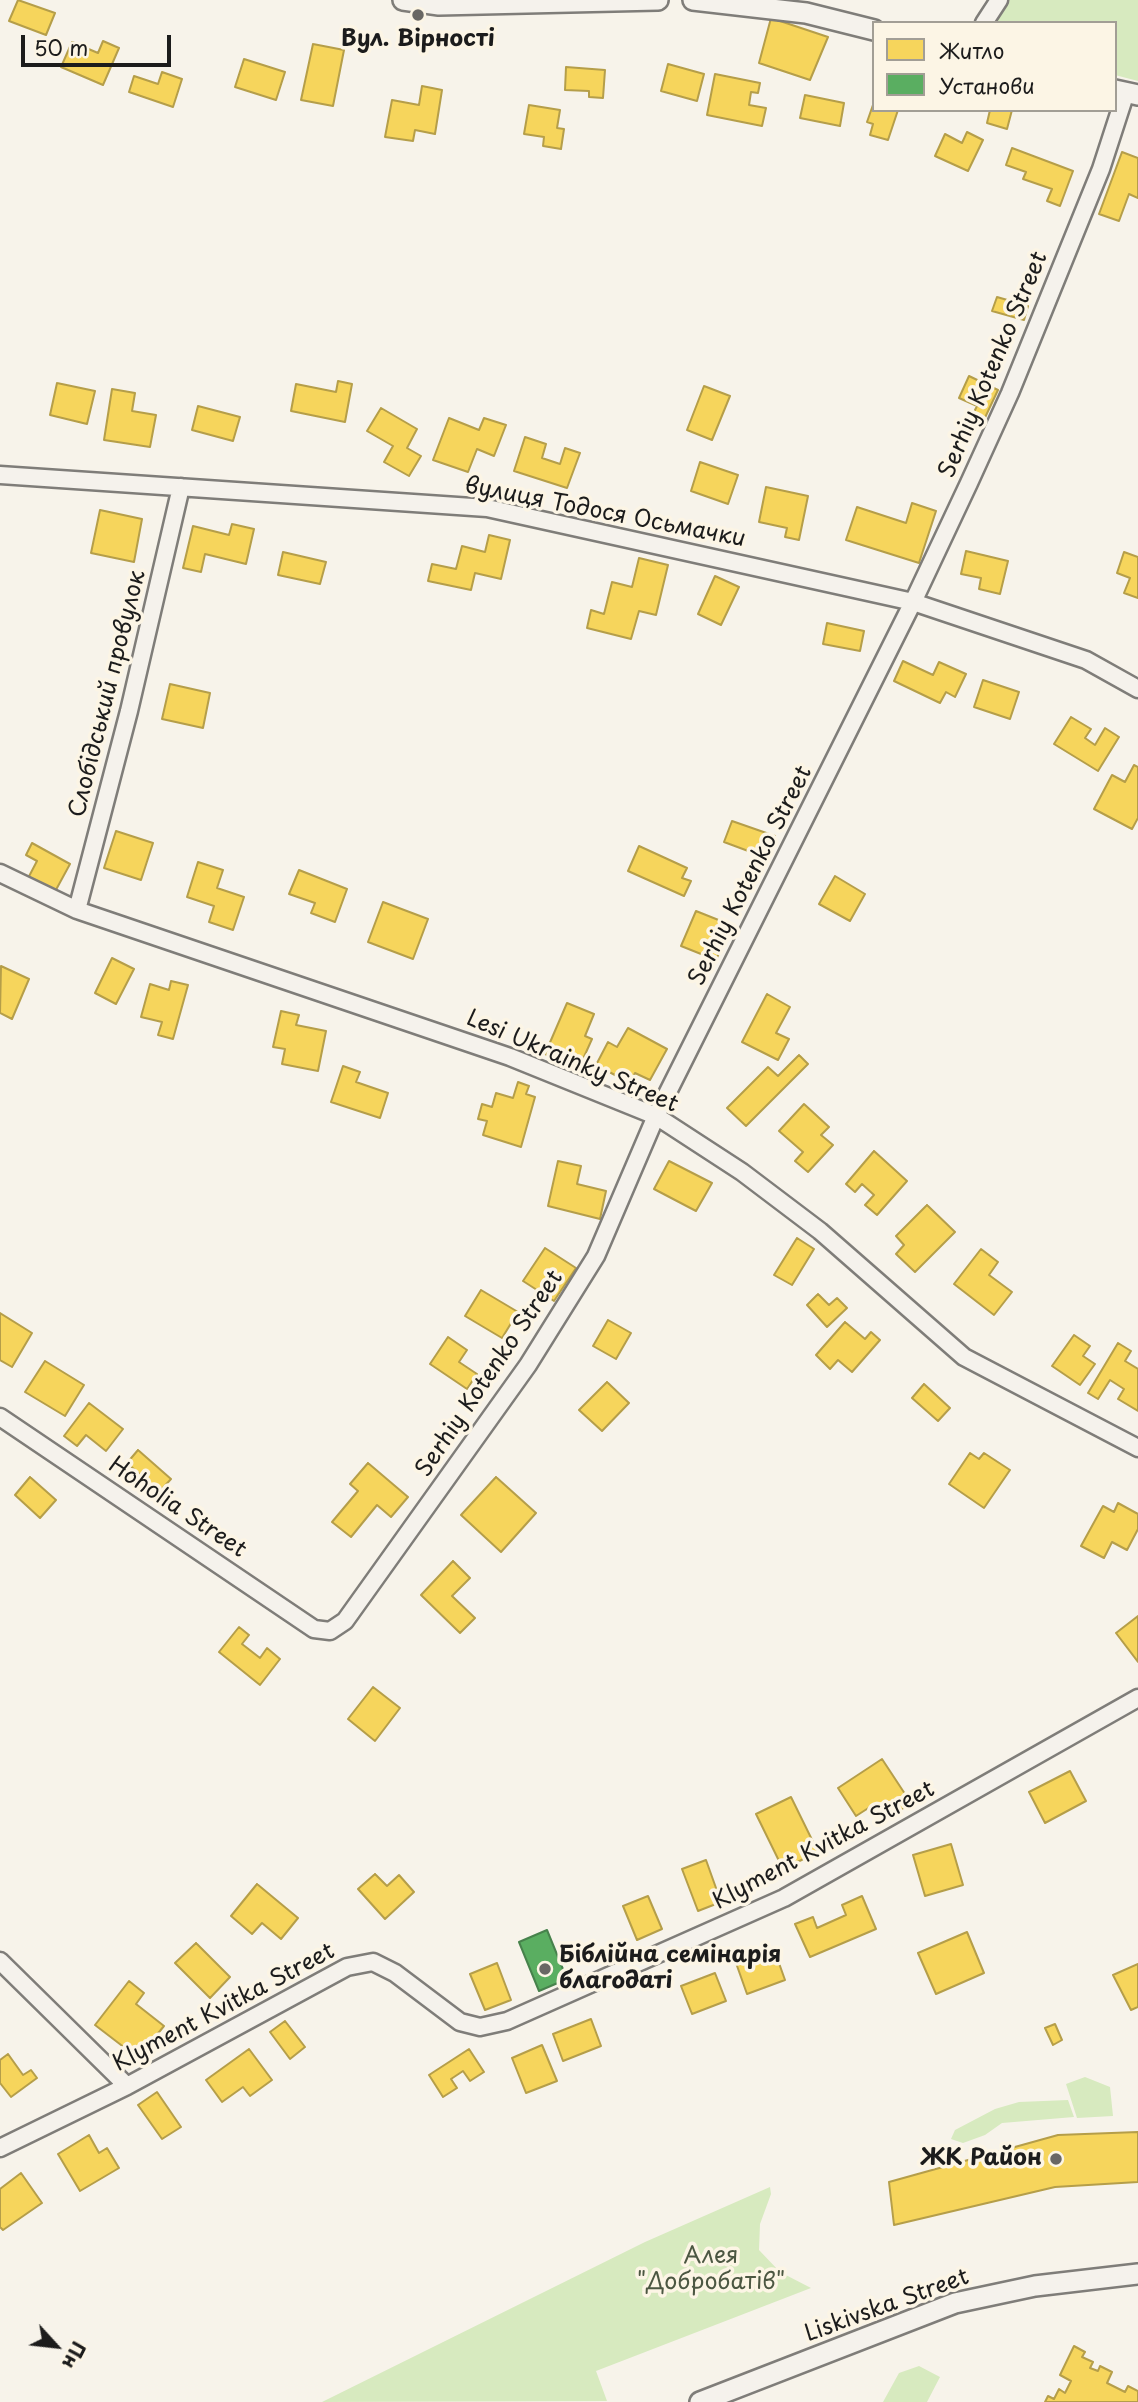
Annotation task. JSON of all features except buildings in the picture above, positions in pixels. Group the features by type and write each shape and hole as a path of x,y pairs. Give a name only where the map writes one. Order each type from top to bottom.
{"street":[{"path":"403,0 439,5 658,0"},
{"path":"693,0 806,13 872,30"},
{"path":"985,21 999,0"},
{"name":"Serhiy Kotenko Street","path":"330,1631 345,1621 528,1365 596,1256 656,1116 913,602 1010,393 1101,169 1126,92"},
{"name":"вулиця Тодося Осьмачки","path":"0,475 487,508 913,602 1086,660 1138,689"},
{"name":"Слобідський провулок","path":"77,910 129,711 181,487"},
{"name":"Lesi Ukrainky Street","path":"0,873 77,910 510,1056 656,1116 742,1172 820,1231 964,1357 1138,1448"},
{"name":"Hoholia Street","path":"0,1417 314,1629 330,1631"},
{"name":"Klyment Kvitka Street","path":"0,2148 127,2086 347,1967 373,1962 394,1973 460,2022 480,2027 507,2021 784,1898 1138,1698"},
{"path":"0,1961 127,2086"},
{"name":"Liskivska Street","path":"700,2402 955,2304 1035,2287 1138,2274"}],"green space":[{"path":"1006,0 1138,0 1138,81 1117,76 1117,21 994,21"},
{"path":"1085,2077 1110,2087 1113,2116 1077,2118 1066,2084"},
{"path":"1068,2100 1074,2117 1002,2123 985,2135 963,2143 951,2139 955,2130 995,2109 1019,2102"},
{"name":"Алея \"Добробатів\"","path":"770,2187 771,2194 760,2224 759,2250 780,2272 811,2288 596,2371 607,2401 322,2402 645,2242"},
{"path":"919,2366 940,2377 927,2402 883,2402 899,2373"}],"place":[{"name":"Вул. Вірності","path":"418,15"},
{"name":"Біблійна семінарія благодаті","path":"545,1969"},
{"name":"ЖК Район","path":"1056,2159"}]}
